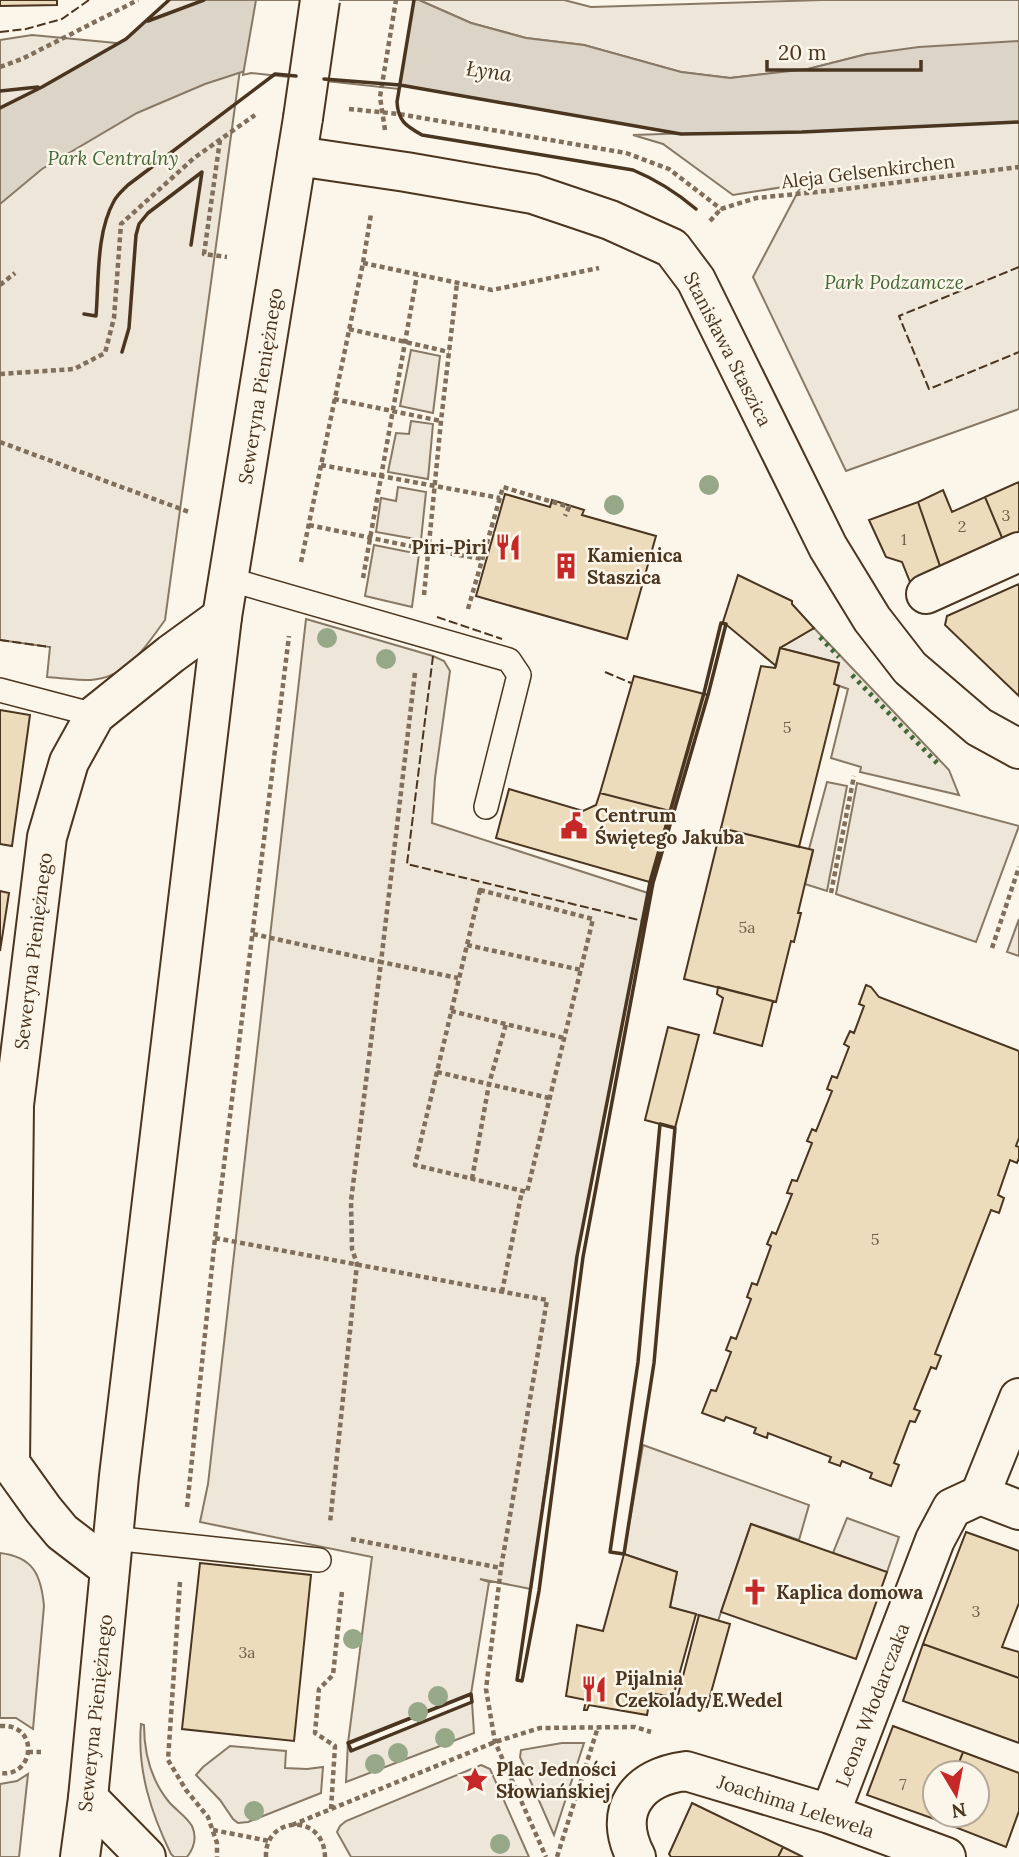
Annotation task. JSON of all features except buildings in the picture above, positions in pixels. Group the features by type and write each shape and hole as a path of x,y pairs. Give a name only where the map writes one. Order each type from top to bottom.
{"street":[{"name":"Seweryna Pieniężnego","path":"80,1857 146,1239 222,617 320,0"},
{"name":"Stanisława Staszica","path":"297,156 533,194 610,220 672,248 696,280 828,547 872,619 910,668 979,727 1019,749"},
{"path":"926,594 1019,552"},
{"name":"Seweryna Pieniężnego","path":"111,1553 62,1532 5,1462 14,1105 47,837 69,761 95,715 222,617"},
{"path":"1019,1398 980,1495 1019,1510"},
{"name":"Leona Włodarczaka","path":"830,1814 935,1540 952,1508 980,1495"},
{"name":"Joachima Lelewela","path":"636,1857 629,1843 626,1821 629,1808 637,1794 651,1780 667,1773 686,1771 830,1814 946,1857"},
{"path":"88,1798 146,1857"}],"lane":[{"path":"228,579 509,660 519,675 486,807"},
{"path":"0,690 95,715"},
{"path":"111,1553 318,1560"}],"path":[{"path":"0,67 22,59 138,0"},
{"path":"386,130 380,97 396,0"},
{"name":"Aleja Gelsenkirchen","path":"399,114 626,153 669,169 720,209 756,198 1019,167"},
{"path":"0,374 74,369 105,353 114,318 121,224 194,158 238,127"},
{"path":"220,140 204,254 227,257"},
{"path":"373,206 293,598 215,1238 547,1300 501,1569 486,1689 495,1742 546,1857"},
{"path":"363,263 492,290 607,266"},
{"path":"0,285 15,272"},
{"path":"357,616 417,275"},
{"path":"329,1534 357,1264 352,1249 351,1201 423,612 457,283"},
{"path":"349,329 449,352"},
{"path":"334,399 441,421"},
{"path":"0,442 188,512"},
{"path":"321,465 500,498"},
{"path":"467,613 503,487 569,507 565,516"},
{"path":"308,524 483,559"},
{"path":"831,892 854,776"},
{"path":"992,948 1019,867"},
{"path":"480,890 593,919 581,970 527,1192 415,1165 480,890"},
{"path":"253,934 458,978"},
{"path":"467,945 581,970"},
{"path":"451,1011 564,1038"},
{"path":"472,1179 489,1084 506,1024"},
{"path":"437,1072 550,1098"},
{"path":"502,1292 522,1191"},
{"path":"348,1538 501,1569"},
{"path":"331,1809 335,1746 314,1733 319,1689 333,1675 343,1579"},
{"path":"0,1726 13,1727 20,1731 28,1744 26,1760 21,1767 6,1774 0,1773"},
{"path":"557,1857 598,1727"},
{"path":"265,1857 269,1841 275,1833 495,1742 540,1728 635,1727 660,1734"},
{"path":"28,1752 41,1752"},
{"path":"292,1825 302,1825 319,1835 324,1844 325,1857"},
{"path":"213,1830 269,1841"}],"green space":[{"path":"169,0 204,0 145,22"},
{"name":"Park Podzamcze","path":"419,0 564,0 591,7 823,0 1019,0 1019,409 846,471 753,277 802,184 733,195 663,144 633,135 832,128 867,54 808,69 730,78 681,72 584,45 526,38 471,23"},
{"name":"Park Centralny","path":"32,35 242,55 165,620 143,650 125,667 104,678 91,680 47,677 50,647 0,640 0,40"},
{"path":"411,350 440,356 433,413 400,406"},
{"path":"411,421 433,424 428,479 388,472 396,433 409,434"},
{"path":"398,487 426,492 421,540 376,532 381,498 396,501"},
{"path":"374,545 419,554 412,607 365,596"},
{"path":"306,619 444,661 450,671 435,778 432,823 648,893 577,1256 531,1589 480,1579 489,1582 471,1694 349,1744 352,1750 472,1702 474,1733 346,1782 348,1743 372,1557 200,1522 208,1484"},
{"path":"814,628 949,770 959,795 860,772 861,767 831,758 848,689 834,684 839,663 780,648"},
{"path":"827,782 847,786 827,891 805,884 813,851 809,849"},
{"path":"857,783 1019,826 976,942 836,894"},
{"path":"1019,919 1019,956 1007,952"},
{"path":"643,1445 809,1505 799,1540 751,1524 718,1621 670,1607 677,1572 624,1554"},
{"path":"847,1518 899,1537 887,1572 833,1553"},
{"path":"0,1553 28,1563 37,1576 43,1595 33,1729 16,1718 0,1718"},
{"path":"141,1724 144,1725 147,1756 158,1785 194,1830 194,1842 187,1857 174,1857 171,1854 157,1823 143,1775"},
{"path":"562,1743 584,1743 554,1835 520,1757 521,1750"},
{"path":"230,1746 286,1751 285,1768 323,1767 321,1793 248,1822 238,1823 196,1775"},
{"path":"481,1765 490,1769 529,1857 351,1857 337,1832 346,1821"},
{"path":"28,1774 19,1857 0,1857 0,1784 17,1781"}],"water":[{"name":"Łyna","path":"204,0 419,0 471,23 526,38 584,45 681,72 730,78 808,69 867,54 919,47 1019,41 1019,122 802,132 681,134 400,85 251,69 205,84 137,113 42,169 0,204 0,108 126,39 145,22"}],"pier":[{"path":"256,0 414,0 399,89 251,73 243,75"}],"hedge":[{"path":"820,637 839,657"},
{"path":"852,675 937,763"}],"fence":[{"path":"0,32 26,29 62,19 89,0"},
{"path":"1019,267 899,316 929,389 1019,352"},
{"path":"437,617 502,639"},
{"path":"0,640 50,647"},
{"path":"433,656 407,864 643,921"},
{"path":"605,672 631,683"}],"wall":[{"path":"0,108 126,39 169,0"},
{"path":"148,21 204,0"},
{"path":"414,0 397,102 401,118 411,129 422,135 633,170 666,187 696,209"},
{"path":"84,314 96,316 101,242 108,214 118,195 275,74 296,76"},
{"path":"324,79 400,85 681,134 802,132 1019,122"},
{"path":"0,91 38,87"},
{"path":"122,352 129,328 139,224 148,213 202,172 191,245"},
{"path":"721,623 726,624 708,695 653,883 583,1257 539,1591 522,1681 517,1680 577,1256 650,882 704,693 721,623"},
{"path":"660,1124 675,1128 654,1363 624,1554 610,1552 638,1362 660,1124"},
{"path":"471,1694 472,1702 351,1751 348,1743 471,1694"}],"place":[{"name":"Piri-Piri","path":"508,547"},
{"name":"Kamienica Staszica","path":"566,566"},
{"name":"Centrum Świętego Jakuba","path":"574,826"},
{"name":"Kaplica domowa","path":"755,1592"},
{"name":"Pijalnia Czekolady E.Wedel","path":"594,1689"},
{"name":"Plac Jedności Słowiańskiej","path":"475,1780"}]}
